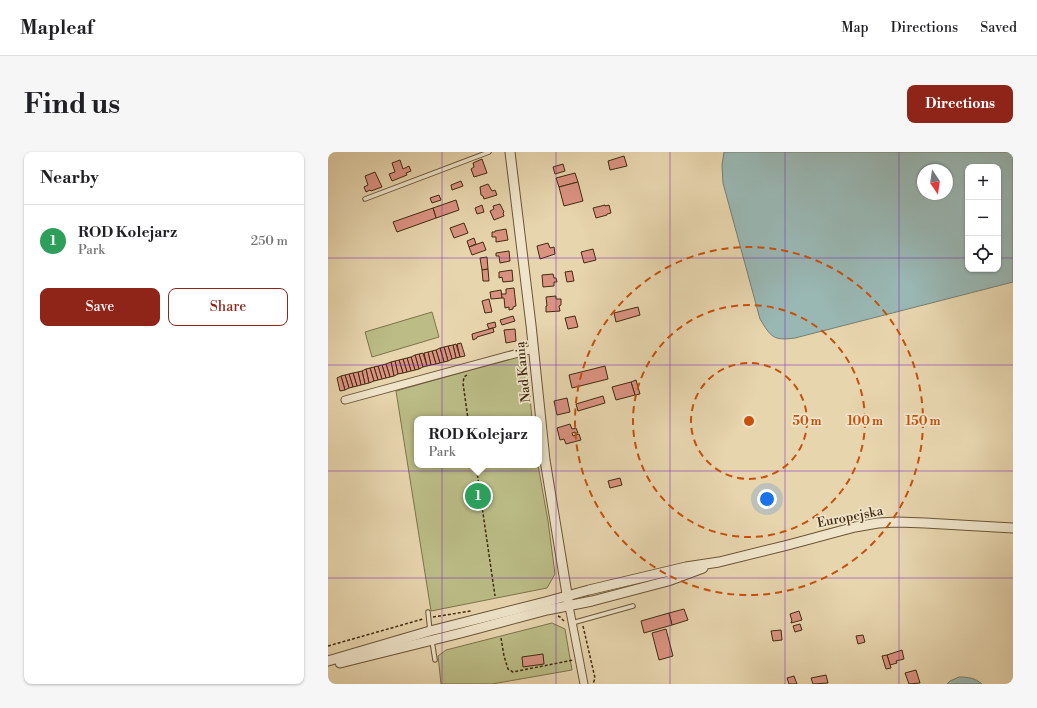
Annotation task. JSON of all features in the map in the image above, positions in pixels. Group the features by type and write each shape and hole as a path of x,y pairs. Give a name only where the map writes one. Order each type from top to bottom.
{"street":[{"name":"Nad Kanią","path":"510,152 540,416"},
{"path":"345,400 533,349"},
{"name":"Nad Kanią","path":"542,432 545,460 569,606 569,623 584,684"},
{"name":"Europejska","path":"431,636 567,596 686,567 719,562 855,527 878,523 925,523 1013,528"},
{"name":"Europejska","path":"431,636 569,606 668,581 719,562"},
{"path":"328,662 431,636"},
{"path":"328,665 353,660 431,636"}],"lane":[{"path":"365,199 489,152"},
{"path":"569,623 633,606"},
{"path":"428,612 435,660"}],"path":[{"path":"468,416 463,383 464,377 470,373"},
{"path":"476,468 495,596"},
{"path":"328,646 428,618 474,611"},
{"path":"557,616 569,623"},
{"path":"582,620 594,678 593,684"},
{"path":"501,638 508,669 513,672 579,659"}],"green space":[{"path":"432,312 439,337 372,357 365,332"},
{"path":"526,354 532,416 414,416 414,468 539,468 548,521 555,574 547,588 431,611 396,391"},
{"path":"552,623 565,629 572,670 492,684 441,684 438,656 446,650"}],"water":[{"path":"724,152 1013,152 1013,282 795,338 777,338 770,334 760,319 723,183 722,165"},
{"path":"959,677 971,678 982,684 947,684"}],"building":[{"path":"624,156 627,166 610,170 608,161"},
{"path":"482,159 487,173 474,177 471,169 474,167 473,163"},
{"path":"400,160 403,169 409,166 411,171 406,173 407,175 392,181 389,174 395,172 392,163"},
{"path":"563,164 565,171 555,174 553,167"},
{"path":"375,172 382,187 366,192 364,187 368,185 365,176"},
{"path":"575,173 578,182 559,187 556,178"},
{"path":"461,181 463,186 452,190 451,185"},
{"path":"578,182 583,201 564,206 559,187"},
{"path":"488,184 492,191 495,190 497,195 484,199 481,195 480,187"},
{"path":"439,195 441,200 432,203 430,198"},
{"path":"456,200 459,210 436,218 433,208"},
{"path":"500,204 504,212 504,216 494,220 490,211 494,209 493,206"},
{"path":"482,205 484,212 477,214 475,208"},
{"path":"609,205 611,213 596,218 593,208"},
{"path":"433,208 436,218 397,232 393,222"},
{"path":"464,223 468,233 454,238 450,228"},
{"path":"506,229 508,240 496,242 496,237 492,237 492,232"},
{"path":"474,238 476,244 469,247 467,241"},
{"path":"483,242 486,250 472,255 469,247"},
{"path":"548,243 550,248 554,247 555,254 540,259 537,246"},
{"path":"593,249 596,260 584,263 581,252"},
{"path":"509,251 510,261 500,263 499,256 496,256 496,253"},
{"path":"487,257 488,269 482,270 480,258"},
{"path":"488,269 489,281 483,281 482,270"},
{"path":"512,270 513,281 503,282 502,277 499,278 499,272"},
{"path":"572,271 574,281 567,282 565,272"},
{"path":"553,274 557,282 554,282 554,286 543,287 542,275"},
{"path":"514,288 516,306 509,310 509,307 505,308 504,298 502,298 501,294 506,294 506,289"},
{"path":"501,290 502,298 491,299 490,292"},
{"path":"556,296 556,299 561,299 561,305 559,306 560,311 546,312 546,297"},
{"path":"489,299 492,312 485,313 482,301"},
{"path":"638,307 640,315 616,322 614,313"},
{"path":"513,316 515,321 502,325 500,320"},
{"path":"575,316 578,327 568,329 565,318"},
{"path":"495,322 496,327 489,329 487,324"},
{"path":"493,328 494,332 477,337 473,340 472,334"},
{"path":"515,329 516,341 506,343 504,330"},
{"path":"461,343 465,356 460,357 457,344"},
{"path":"456,344 460,357 456,358 453,345"},
{"path":"453,345 456,358 452,359 448,346"},
{"path":"448,346 452,359 448,361 444,347"},
{"path":"444,347 448,361 444,362 440,348"},
{"path":"440,348 444,362 440,363 436,350"},
{"path":"436,350 440,363 436,364 432,351"},
{"path":"432,351 436,364 431,365 428,352"},
{"path":"428,352 431,365 427,366 424,353"},
{"path":"423,353 427,366 423,367 419,354"},
{"path":"419,354 423,367 419,369 415,355"},
{"path":"415,355 419,369 415,370 411,357"},
{"path":"411,357 415,370 411,371 407,358"},
{"path":"407,358 411,371 407,372 403,359"},
{"path":"403,359 407,372 403,373 399,360"},
{"path":"399,360 403,373 398,374 395,361"},
{"path":"395,361 398,374 394,376 391,362"},
{"path":"391,362 394,376 390,377 386,364"},
{"path":"386,364 390,377 386,378 382,365"},
{"path":"382,365 386,378 382,379 378,366"},
{"path":"378,366 382,379 378,380 374,367"},
{"path":"605,366 608,379 572,388 569,375"},
{"path":"374,367 378,380 374,381 370,368"},
{"path":"370,368 374,381 369,383 366,369"},
{"path":"366,369 369,383 365,384 362,371"},
{"path":"362,371 365,384 361,385 358,372"},
{"path":"358,372 361,385 357,386 353,373"},
{"path":"353,373 357,386 353,387 349,374"},
{"path":"349,374 353,387 349,388 345,375"},
{"path":"345,375 349,388 345,390 341,376"},
{"path":"341,376 345,390 340,391 337,378"},
{"path":"636,380 640,394 635,395 631,382"},
{"path":"631,382 635,395 616,400 612,387"},
{"path":"603,396 605,403 578,411 576,404"},
{"path":"567,398 570,412 557,415 554,401"},
{"path":"570,424 572,429 576,428 578,433 572,433 573,436 579,434 581,440 566,444 564,439 560,440 557,428"},
{"path":"620,478 622,485 610,488 608,481"},
{"path":"684,609 688,620 672,625 669,613"},
{"path":"799,611 802,620 791,623 792,621 790,614"},
{"path":"669,613 672,625 644,633 641,621"},
{"path":"800,624 802,630 795,632 793,626"},
{"path":"666,629 673,656 659,660 652,633"},
{"path":"781,630 782,640 773,641 771,631"},
{"path":"863,635 865,642 858,644 856,636"},
{"path":"902,650 904,659 896,661 897,663 890,665 887,655"},
{"path":"543,654 544,664 523,667 522,657"},
{"path":"887,655 891,668 886,669 882,656"},
{"path":"916,670 920,683 909,684 905,673"},
{"path":"826,675 828,683 813,684 811,678"},
{"path":"794,676 797,684 789,684 787,678"}],"place":[{"name":"ROD Kolejarz","path":"478,496"}]}
